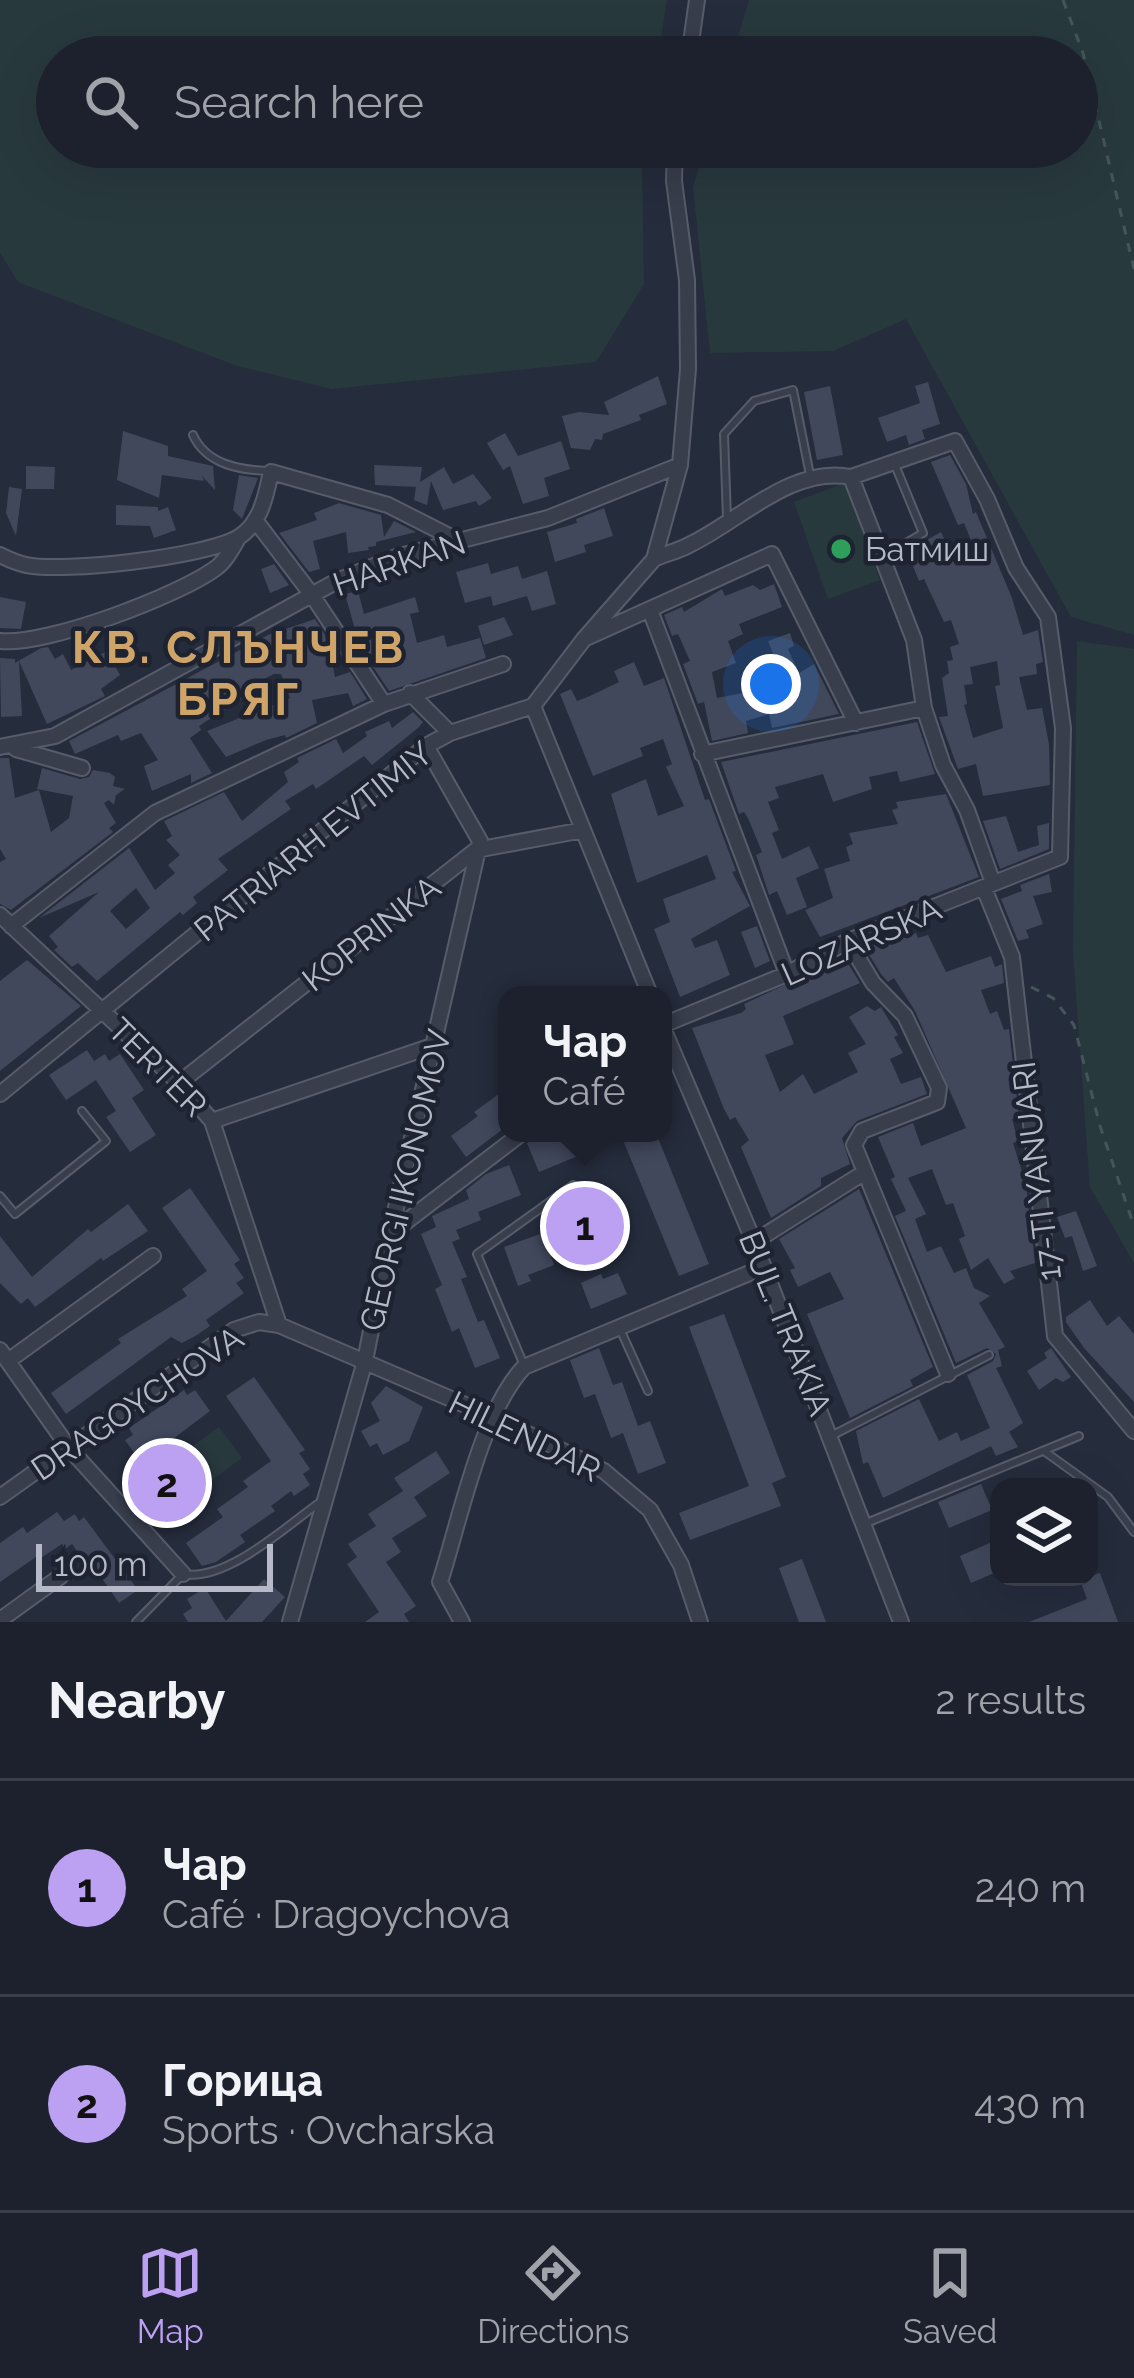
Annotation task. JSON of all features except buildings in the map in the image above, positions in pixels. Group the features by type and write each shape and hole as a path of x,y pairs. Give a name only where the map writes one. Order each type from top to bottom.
{"street":[{"path":"692,36 697,0"},
{"path":"646,986 533,706 654,559 680,465 688,368 687,302 675,168"},
{"name":"LOZARSKA","path":"672,1022 787,974 848,941 1060,857 1063,728 1048,617 1016,568 987,499 955,441 893,462"},
{"path":"654,559 690,545 810,479 833,473 851,477 893,462"},
{"name":"HARKAN","path":"6,747 55,736 312,595 396,557 548,518 680,465"},
{"path":"0,641 22,644 81,626 191,584 222,565 238,537 255,520 272,472 388,506 457,540"},
{"name":"17-TI YANUARI","path":"851,477 914,640 924,708 943,765 967,810 1012,957 1055,1336 1134,1431"},
{"path":"255,520 312,595 384,704"},
{"path":"0,555 26,565 161,558 238,537"},
{"path":"584,639 772,554 856,723"},
{"path":"650,610 787,974"},
{"path":"6,921 155,812 384,704 503,664"},
{"path":"410,693 450,733"},
{"name":"PATRIARH EVTIMIY","path":"0,1094 426,746 450,733 533,706"},
{"path":"702,754 924,708"},
{"path":"426,746 480,841 476,850"},
{"path":"6,747 82,768"},
{"name":"KOPRINKA","path":"179,1083 476,850 584,830"},
{"name":"GEORGI IKONOMOV","path":"290,1622 365,1361 476,850"},
{"name":"TERTER","path":"6,921 179,1083 212,1121 279,1325"},
{"path":"848,941 873,983 905,1016 940,1096 930,1106 862,1131 854,1145 948,1374"},
{"path":"212,1121 435,1045"},
{"name":"BUL. TRAKIA","path":"672,1047 764,1267 901,1622"},
{"path":"389,1234 510,1142"},
{"path":"754,1242 865,1172"},
{"path":"153,1256 4,1355 69,1448 183,1574"},
{"path":"462,1622 440,1582 507,1385 524,1367 764,1267"},
{"name":"DRAGOYCHOVA","path":"0,1497 234,1330 259,1322 279,1325"},
{"name":"HILENDAR","path":"279,1325 493,1417 604,1471 650,1510 681,1565 700,1622"},
{"path":"0,1620 61,1576"}],"lane":[{"path":"728,522 724,434 754,401 794,390 810,479"},
{"path":"193,435 199,448 213,459 242,470 272,472"},
{"path":"882,557 923,533 893,462"},
{"path":"0,1196 15,1214 106,1141 82,1111"},
{"path":"524,1367 477,1254 573,1185"},
{"path":"620,1328 648,1391"},
{"path":"831,1436 989,1355"},
{"path":"864,1524 1079,1436"},
{"path":"1044,1451 1108,1497 1134,1532"},
{"path":"136,1622 183,1574 197,1577 227,1567 327,1498"}],"path":[{"path":"1063,0 1077,36"},
{"path":"1098,116 1134,268"},
{"path":"1014,980 1053,998 1074,1025 1100,1126 1134,1226"}],"shaded area":[{"path":"0,0 667,0 661,36 36,36 36,168 642,168 644,284 596,362 332,389 237,366 18,282 0,253"},
{"path":"749,0 1134,0 1134,635 1071,617 906,319 833,351 710,353 693,187 699,168 1098,168 1098,36 738,36"},
{"path":"845,483 880,580 828,599 794,502"},
{"path":"1077,641 1134,649 1134,1263 1090,1187 1073,953"},
{"path":"219,1427 242,1458 170,1511 147,1479"}],"place":[{"name":"Батмиш","path":"841,549"},
{"name":"Чар","path":"585,1226"},
{"name":"Горица","path":"167,1483"}],"district":[{"name":"КВ. СЛЪНЧЕВ БРЯГ","path":"239,673"}]}
